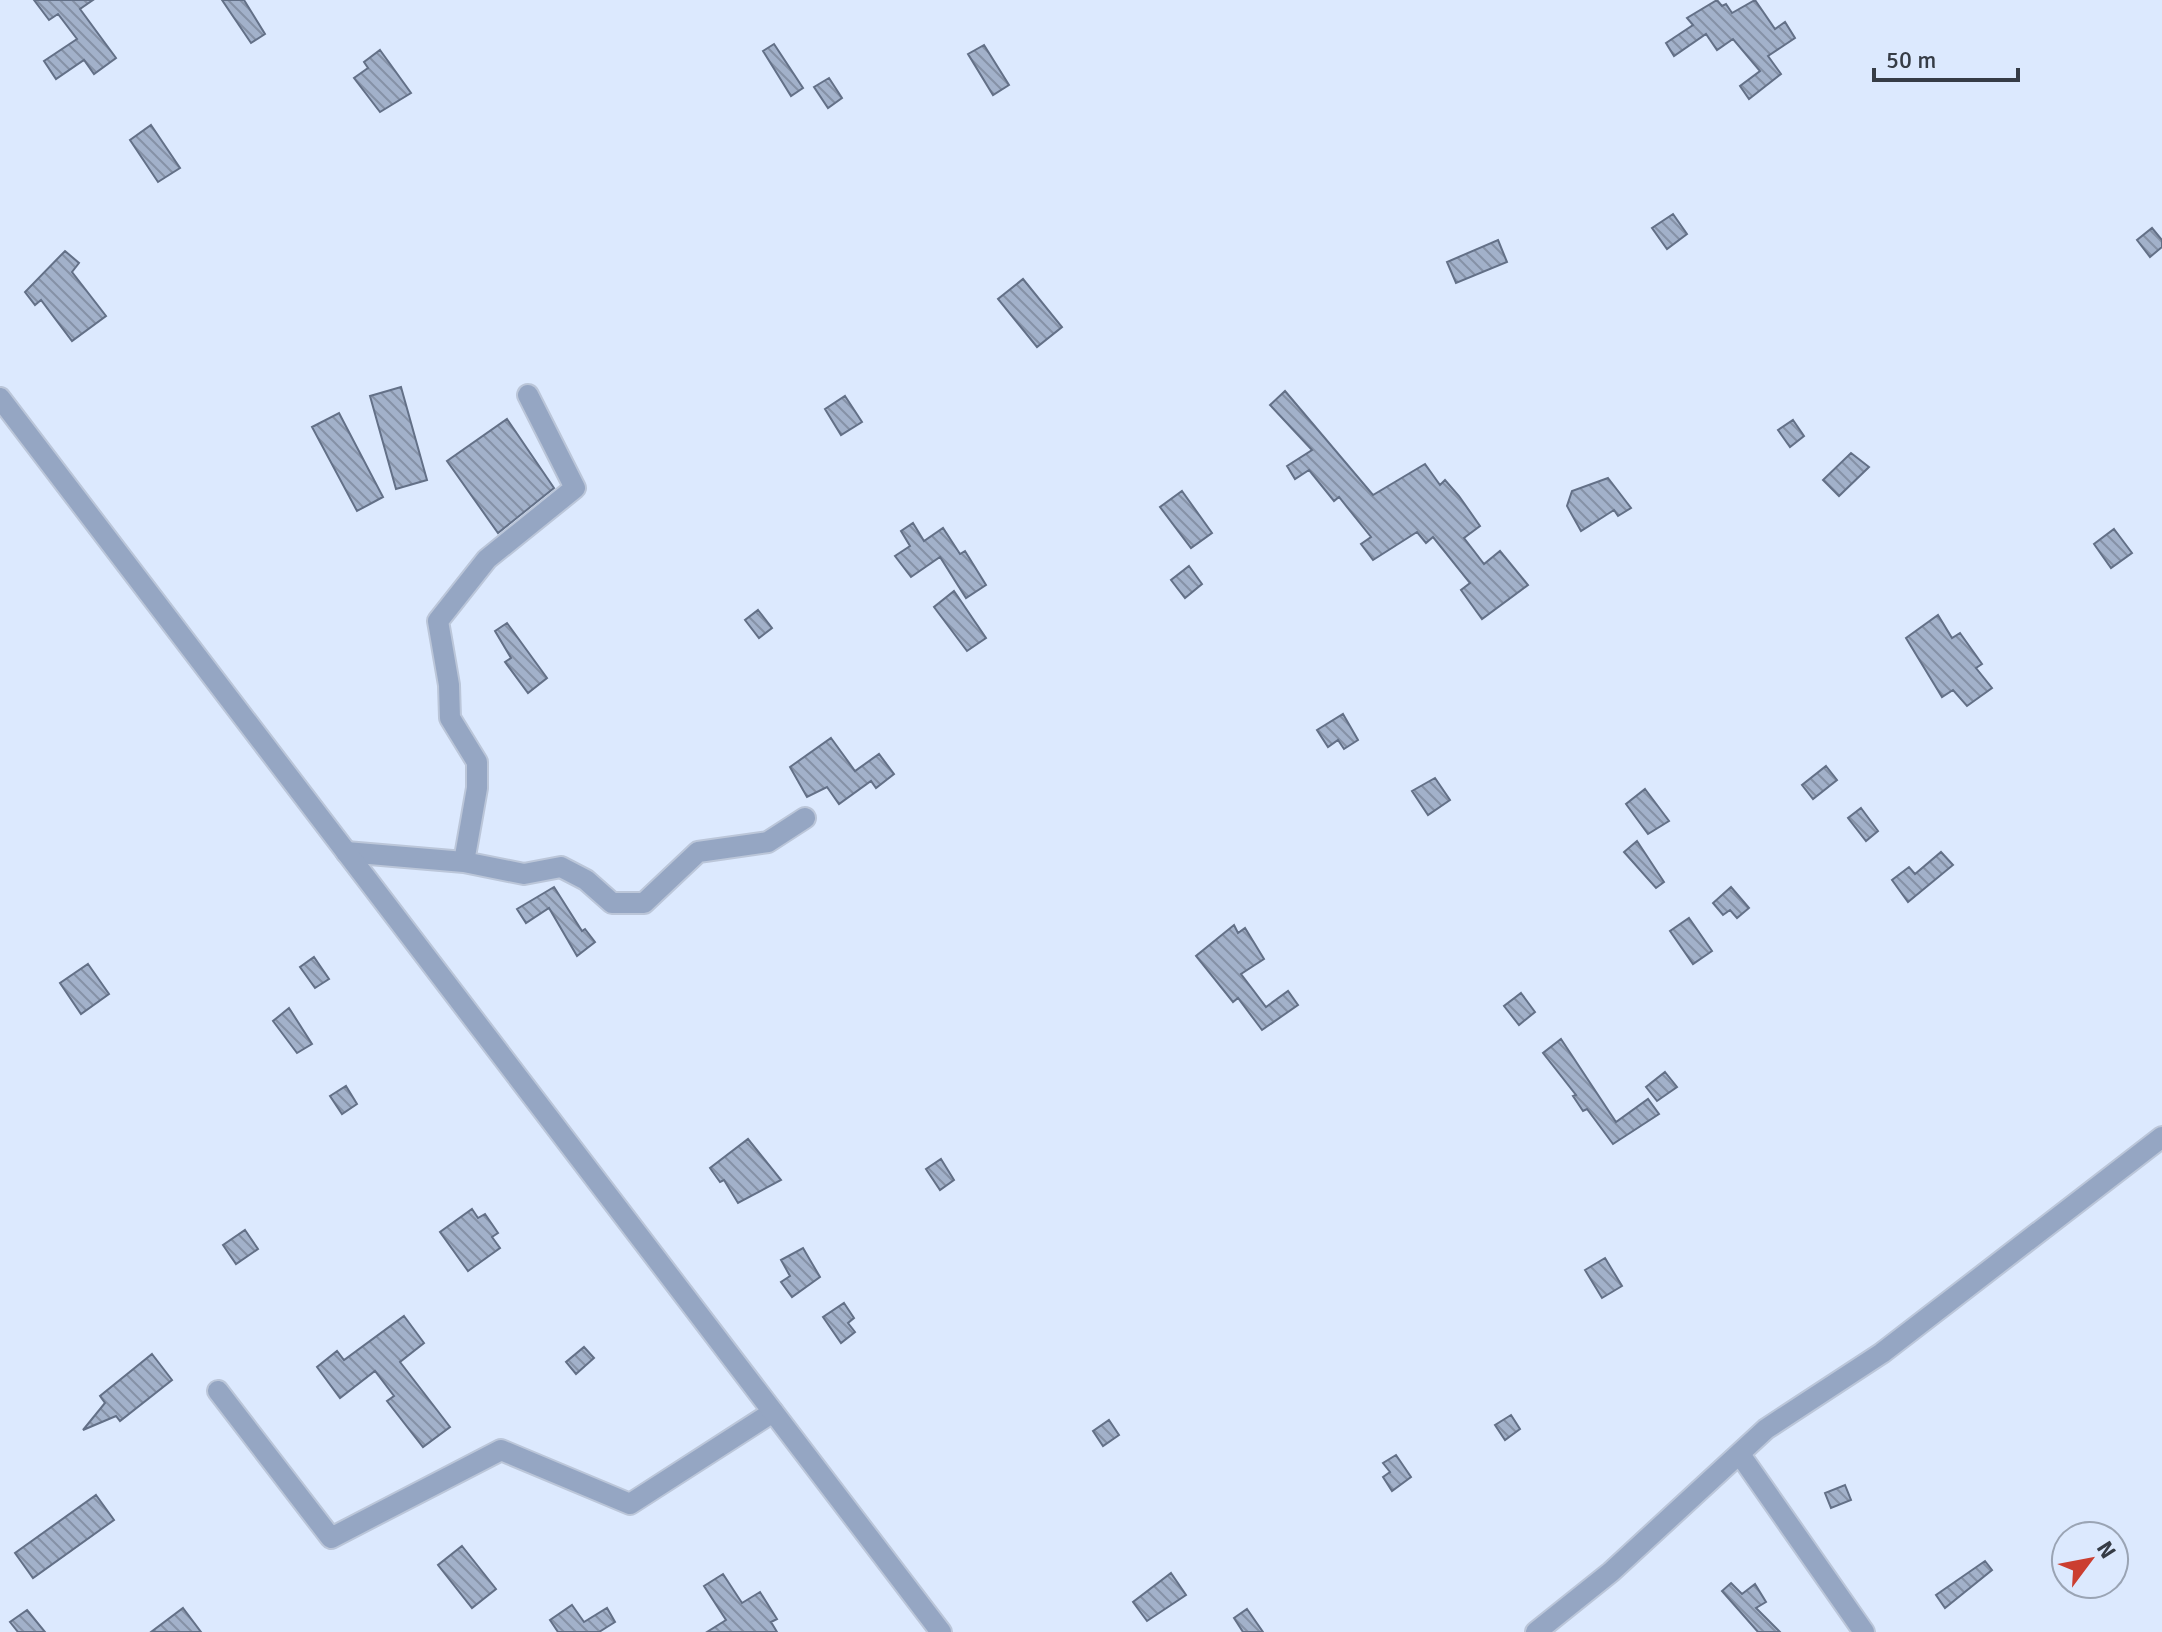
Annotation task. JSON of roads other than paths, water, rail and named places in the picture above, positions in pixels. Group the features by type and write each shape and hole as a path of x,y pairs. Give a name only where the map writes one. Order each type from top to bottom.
{"street":[{"path":"464,862 476,801 477,762 450,718 449,685 438,621 487,559 575,488 528,395"},
{"path":"0,398 941,1632"},
{"path":"346,852 464,862 524,874 561,867 586,880 612,903 644,903 698,852 768,842 805,818"},
{"path":"1536,1632 1611,1572 1741,1456 1766,1429 1882,1353 2162,1137"},
{"path":"218,1391 331,1538 501,1450 630,1504 773,1412"},
{"path":"1741,1456 1864,1632"}]}
